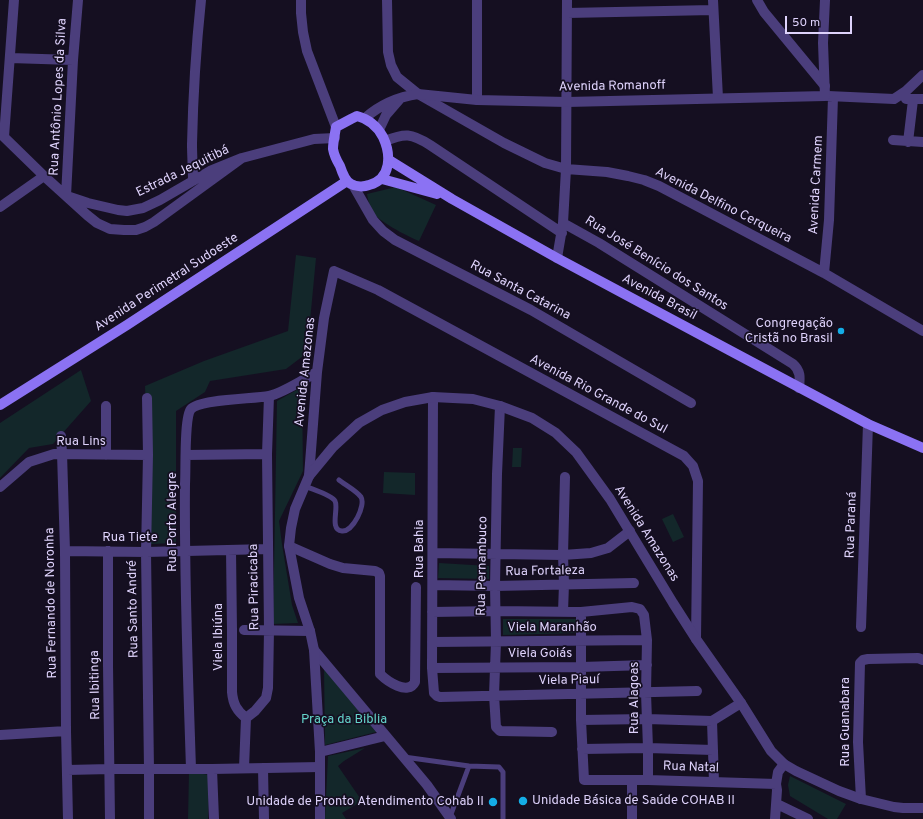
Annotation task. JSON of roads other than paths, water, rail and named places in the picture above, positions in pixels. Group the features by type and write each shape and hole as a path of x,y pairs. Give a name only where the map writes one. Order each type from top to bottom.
{"main road":[{"path":"357,116 364,118 370,121 379,130 385,141 389,160 382,179 376,184 359,186 350,183 341,170 333,149 336,132 351,118 357,116"},
{"name":"Avenida Brasil","path":"389,160 452,199 557,258 868,424 923,448"},
{"path":"382,179 418,188 452,199"},
{"name":"Avenida Perimetral Sudoeste","path":"0,405 350,183"}],"street":[{"path":"2,135 14,0"},
{"name":"Rua Antônio Lopes da Silva","path":"66,196 73,60 78,0"},
{"path":"193,180 193,112 201,0"},
{"path":"301,0 303,32 307,51 336,132"},
{"name":"Avenida Delfino Cerqueira","path":"387,0 388,52 391,65 397,77 418,94 504,143 545,163 566,169 607,172 628,176 659,186 824,273 923,331"},
{"path":"477,0 477,100"},
{"path":"557,258 563,228 566,169 567,0"},
{"path":"713,0 718,98"},
{"path":"757,0 764,12 828,93"},
{"name":"Avenida Carmem","path":"824,0 823,43 828,93 829,220 824,273"},
{"path":"567,13 713,10"},
{"path":"10,58 73,60"},
{"path":"894,99 906,91 923,75"},
{"name":"Avenida Romanoff","path":"364,118 375,109 390,101 409,95 418,94 477,100 567,102 718,98 828,93 918,100"},
{"path":"379,130 386,115 400,98"},
{"path":"908,142 918,100"},
{"name":"Estrada Jequitibá","path":"66,196 104,208 127,211 143,208 160,200 210,171 242,158 336,132"},
{"name":"Estrada Jequitibá","path":"2,135 87,215 110,230 136,230 145,227 242,158"},
{"name":"Rua José Benício dos Santos","path":"385,141 398,136 408,135 418,137 563,228 606,247 793,364 799,371 799,388"},
{"path":"892,140 923,142"},
{"path":"0,207 44,176"},
{"name":"Rua Santa Catarina","path":"350,183 373,220 383,231 395,240 531,310 691,403"},
{"name":"Avenida Amazonas","path":"307,481 324,318 334,271"},
{"name":"Avenida Rio Grande do Sul","path":"334,271 378,290 684,456 693,466 698,481 696,638"},
{"name":"Rua Porto Alegre","path":"191,769 185,551 186,455 189,413 194,407 204,404 232,399 269,396 283,391 318,372"},
{"name":"Rua Piracicaba","path":"246,718 255,711 266,698 268,688 269,630 267,454 269,396"},
{"name":"Avenida Amazonas","path":"320,819 320,752 314,650 310,631 299,598 289,546 291,528 296,509 307,481 333,446 359,424 382,410 405,402 433,397 473,399 500,406 532,418 556,433 576,452 610,498 673,603 696,638 772,751 784,764 833,788 861,798 894,807 923,808"},
{"name":"Rua Bahia","path":"433,397 432,668 433,691 440,697"},
{"name":"Rua Santo André","path":"147,398 148,455 146,552 149,819"},
{"path":"106,406 106,455"},
{"name":"Rua Pernambuco","path":"500,406 495,586 496,642 494,695 496,727 500,731 552,732"},
{"name":"Rua Paraná","path":"861,627 868,424"},
{"name":"Rua Fernando de Noronha","path":"60,436 62,453 65,551 68,819"},
{"name":"Rua Lins","path":"0,487 30,462 54,454 148,455"},
{"path":"186,455 267,454"},
{"path":"563,612 565,477"},
{"path":"433,553 563,555 591,553 599,552 608,548 630,531"},
{"path":"289,546 330,564 343,568 375,571 379,573 380,674 394,685 406,688 410,687 415,682 416,587"},
{"name":"Rua Tiete","path":"65,551 146,552 268,549"},
{"name":"Viela Ibiúna","path":"231,550 232,692 237,710 246,718"},
{"name":"Rua Ibitinga","path":"108,551 110,819"},
{"name":"Rua Fortaleza","path":"433,585 495,586 634,583"},
{"name":"Rua Alagoas","path":"581,612 632,607 640,609 644,615 647,640 646,693 648,780"},
{"path":"432,612 581,612 582,749 648,748 713,750"},
{"path":"244,630 310,631"},
{"name":"Viela Maranhão","path":"432,642 647,640"},
{"path":"314,650 427,785 450,818"},
{"name":"Rua Guanabara","path":"861,798 858,742 860,663 863,660 868,659 918,658 923,660"},
{"name":"Viela Goiás","path":"432,668 647,665"},
{"name":"Viela Piauí","path":"440,697 697,691"},
{"path":"581,720 647,719 712,721 741,704"},
{"path":"244,768 246,718"},
{"path":"712,721 714,782"},
{"path":"0,735 66,731"},
{"path":"320,752 385,736"},
{"name":"Rua Natal","path":"582,749 584,780 648,780 776,784"},
{"path":"775,819 777,804 776,784 778,772 784,764"},
{"path":"67,770 320,767"},
{"path":"263,768 264,819"},
{"path":"212,769 214,819"},
{"path":"632,780 632,819"},
{"path":"777,804 808,819"}],"lane":[{"path":"307,481 336,502 335,525 337,529 341,531 347,530 353,524 359,514 362,499 360,495 338,480"},
{"path":"403,757 469,766 499,767 503,772 504,819"},
{"path":"450,818 469,766"}],"place":[{"name":"Congregação Cristã no Brasil","path":"841,331"},
{"name":"Unidade Básica de Saúde COHAB II","path":"523,801"},
{"name":"Unidade de Pronto Atendimento Cohab II","path":"493,802"}],"park label":[{"name":"Praça da Biblia","path":"344,720"}]}
